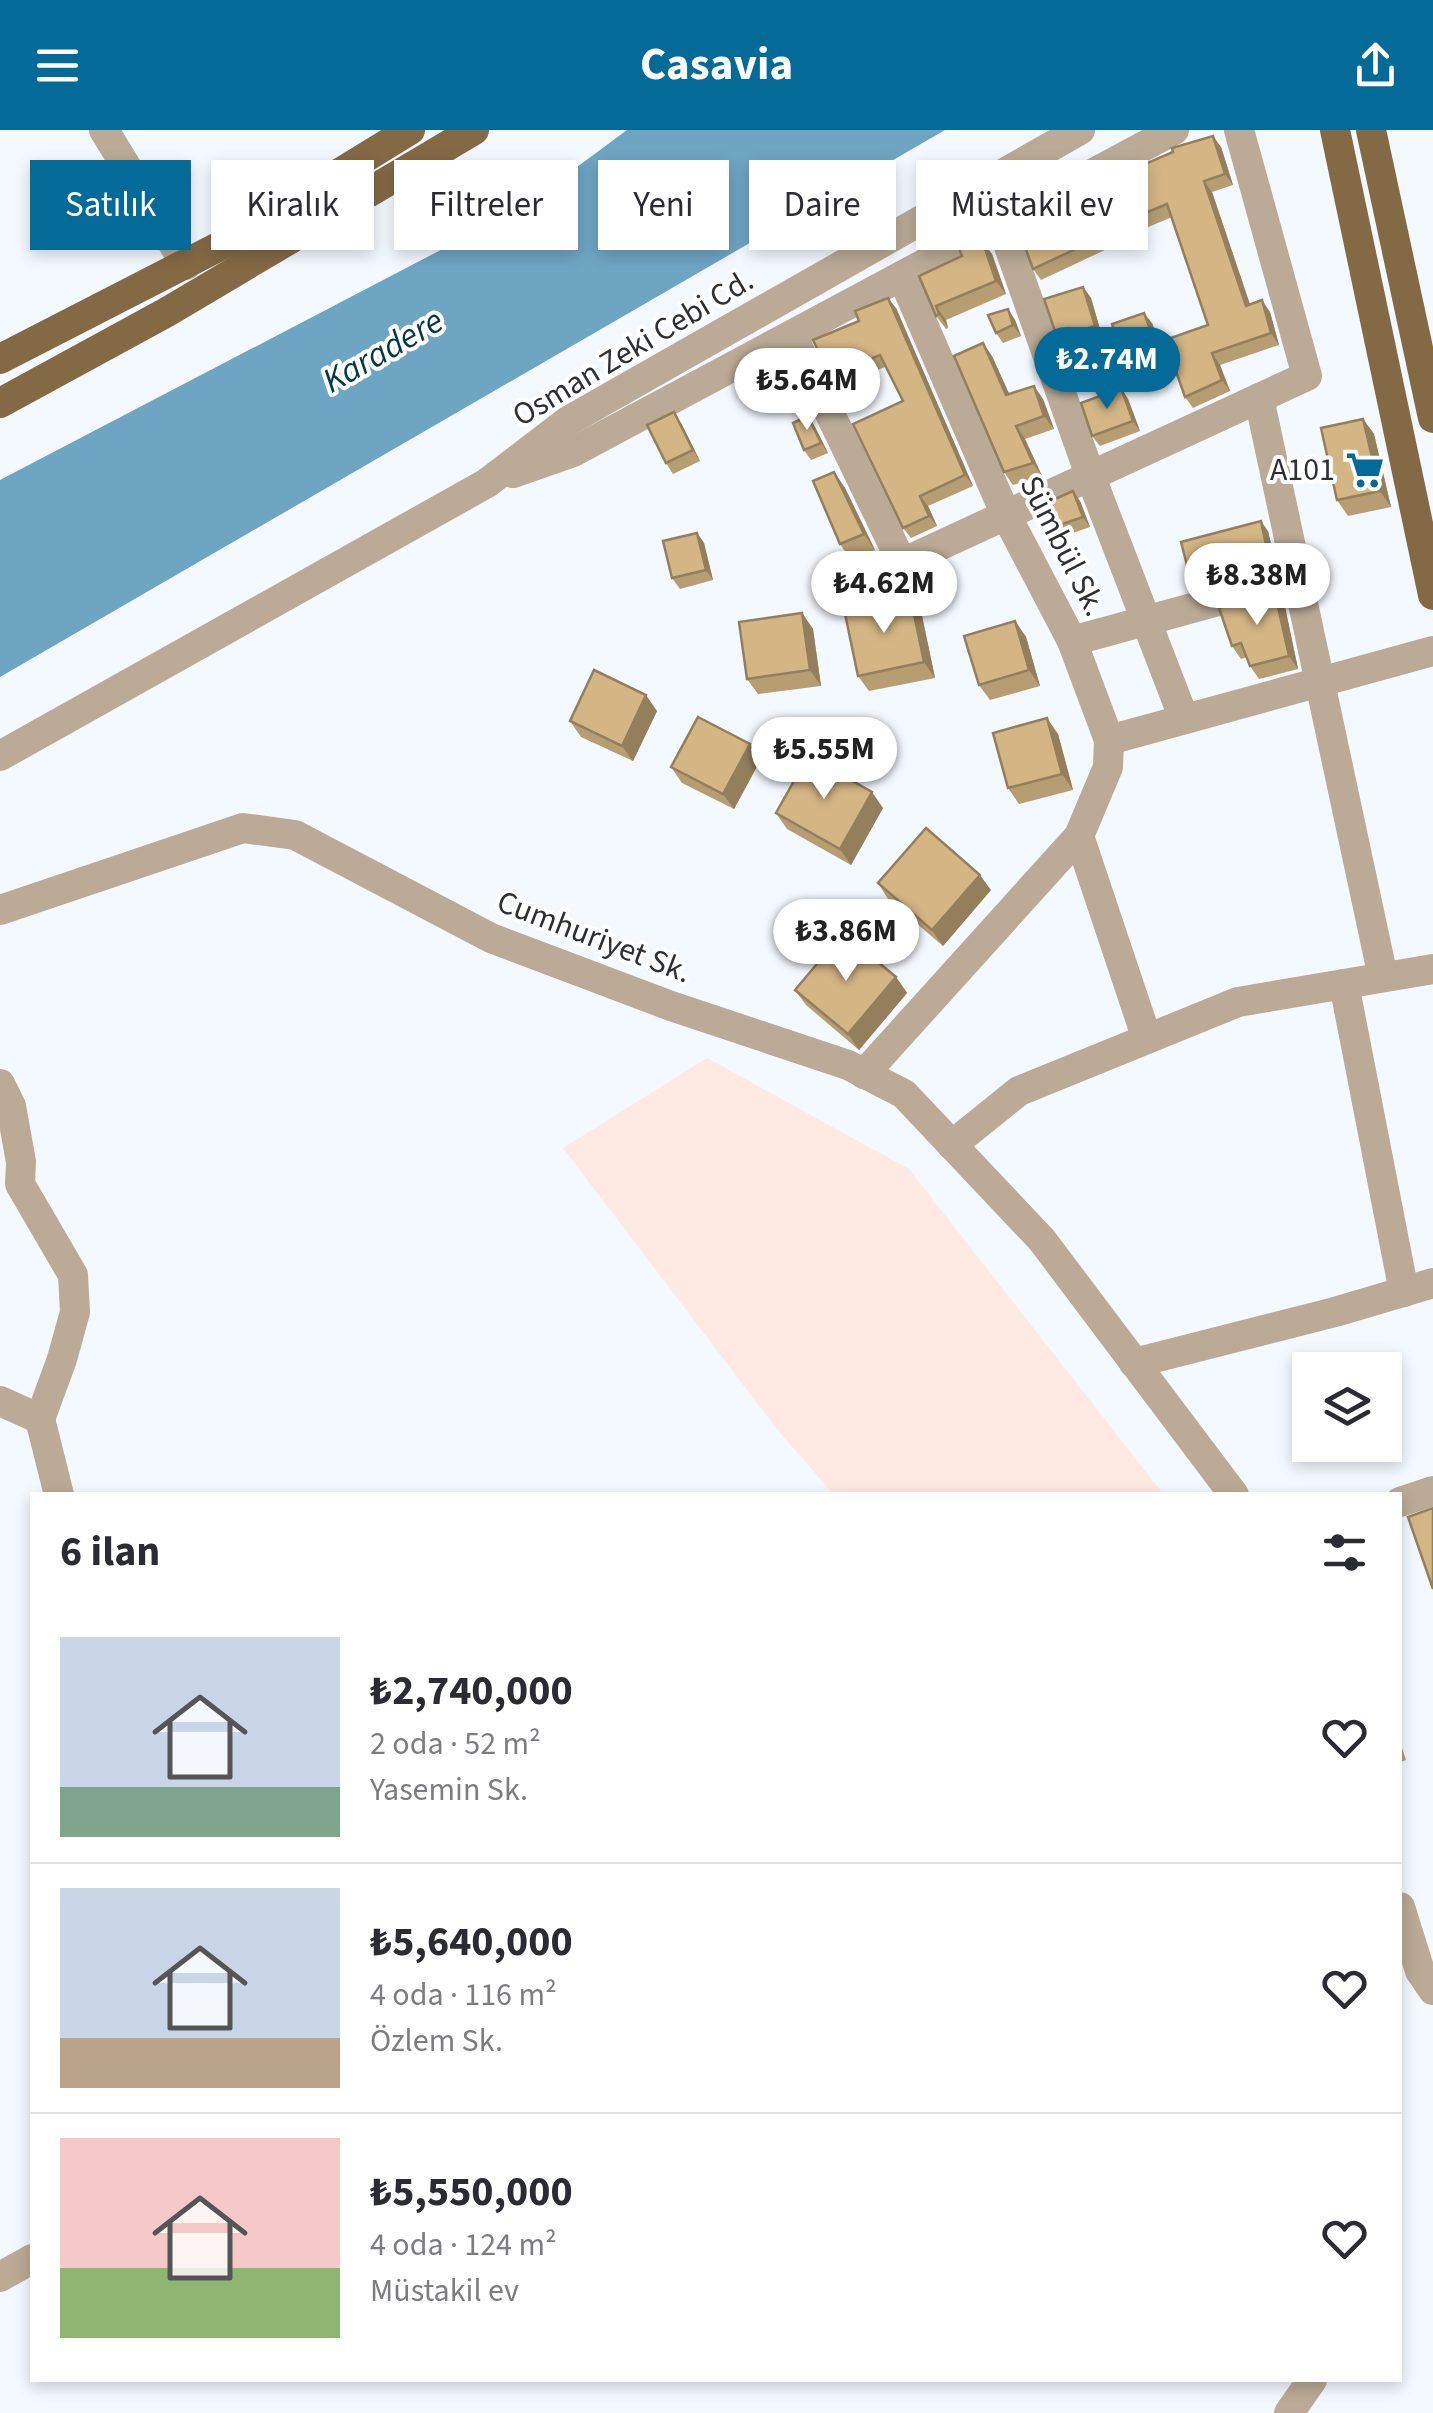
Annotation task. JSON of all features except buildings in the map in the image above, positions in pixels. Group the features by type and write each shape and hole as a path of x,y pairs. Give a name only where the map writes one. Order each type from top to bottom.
{"main road":[{"path":"0,359 186,264 410,130"},
{"path":"0,403 167,312 474,130"},
{"path":"1334,130 1433,595"},
{"path":"1371,130 1433,418"}],"street":[{"path":"104,130 186,264"},
{"name":"Osman Zeki Cebi Cd.","path":"0,756 487,482 568,420 1080,130"},
{"name":"Osman Zeki Cebi Cd.","path":"1118,160 1174,130"},
{"path":"792,335 902,563 1307,376 1239,130"},
{"name":"Osman Zeki Cebi Cd.","path":"487,482 574,452 951,250"},
{"path":"1009,250 1184,719"},
{"name":"Sümbül Sk.","path":"902,276 1004,514 1072,641 1108,740"},
{"path":"1259,398 1383,977"},
{"path":"1072,641 1298,580"},
{"path":"864,1074 1079,836 1108,767 1108,740 1433,651"},
{"name":"Cumhuriyet Sk.","path":"0,910 243,828 295,835 490,938 864,1074 904,1094 1042,1240 1232,1492"},
{"path":"1079,836 1148,1039"},
{"path":"952,1146 1019,1090 1238,1002 1433,969"},
{"path":"1134,1362 1419,1288 1344,984"},
{"path":"0,1084 11,1106 21,1162 20,1184 73,1274 74,1312 40,1419 58,1492"},
{"path":"0,1401 40,1419"},
{"path":"1402,1501 1433,1491"},
{"path":"1402,1915 1418,1979"},
{"path":"0,2278 30,2260"},
{"path":"1290,2413 1311,2382"}],"shaded area":[{"path":"707,1058 909,1169 1162,1492 831,1492 776,1428 563,1148"}],"water":[{"name":"Karadere","path":"627,130 945,130 893,160 749,160 749,243 0,677 0,480 441,250 578,250 578,166"}],"place":[{"name":"A101","path":"1365,470"}]}
